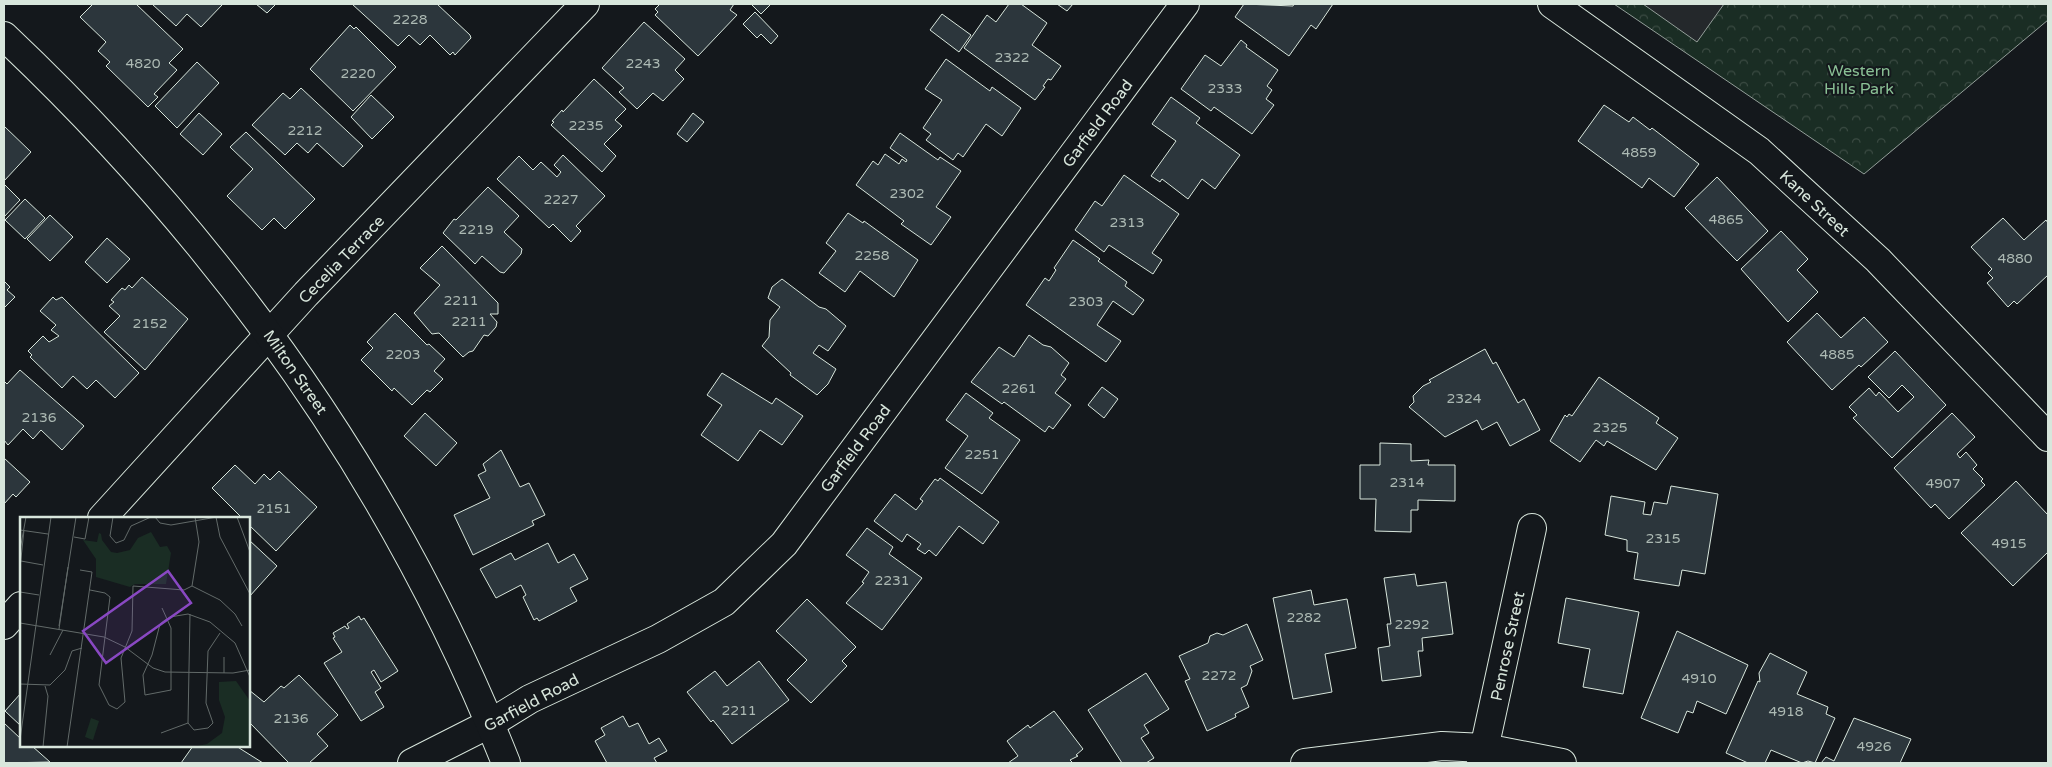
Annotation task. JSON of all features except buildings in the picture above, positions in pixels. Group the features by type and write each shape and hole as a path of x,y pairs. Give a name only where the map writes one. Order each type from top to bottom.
{"street":[{"name":"Cecelia Terrace","path":"103,517 270,334 585,4"},
{"name":"Garfield Road","path":"412,763 491,723 530,700 658,639 724,602 784,544 1185,4"},
{"name":"Kane Street","path":"1552,4 1759,151 1878,260 2048,437"},
{"name":"Milton Street","path":"4,36 50,79 140,174 210,256 270,334 332,424 406,546 448,628 491,723 506,763"},
{"name":"Penrose Street","path":"1483,755 1532,528"},
{"path":"4,625 20,607"},
{"path":"1305,763 1442,746 1483,755 1562,763"}],"green space":[{"name":"Western Hills Park","path":"1614,4 2048,4 2048,20 1864,174"}],"shaded area":[{"path":"1643,4 1724,4 1697,42"}]}
